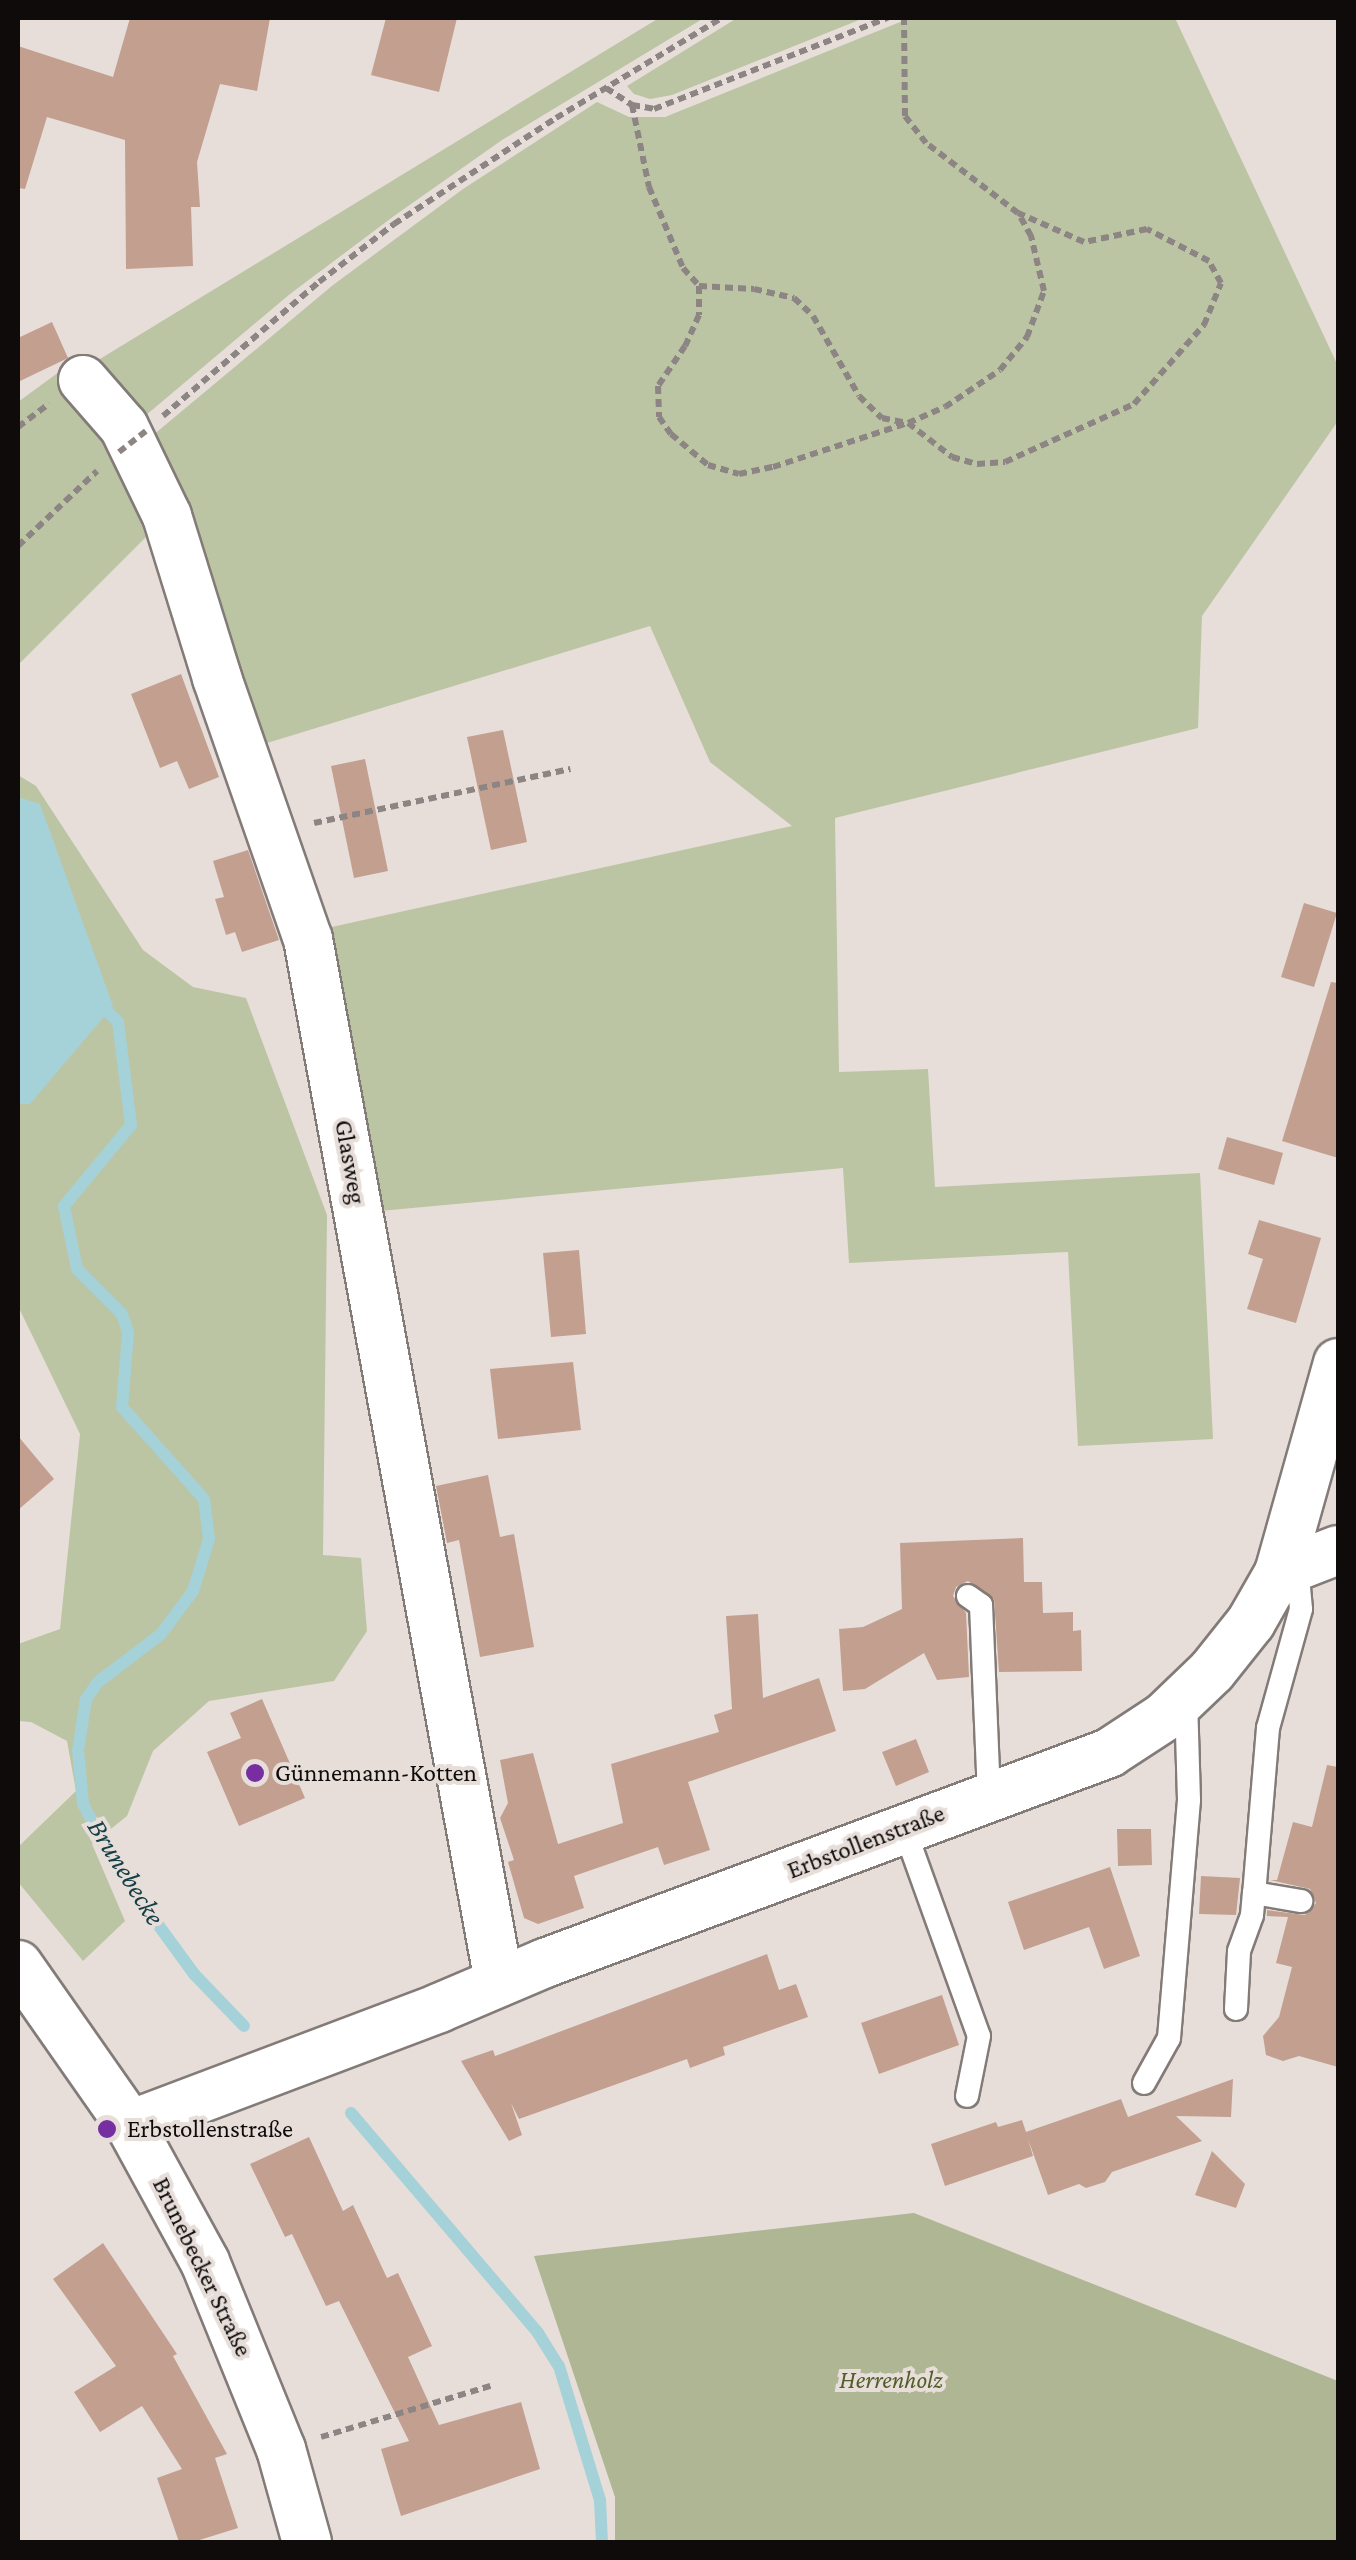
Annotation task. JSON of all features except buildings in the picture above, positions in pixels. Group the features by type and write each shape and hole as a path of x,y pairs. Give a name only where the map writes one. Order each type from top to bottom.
{"street":[{"name":"Glasweg","path":"84,380 124,427 166,516 217,678 274,831 308,938 499,1982"},
{"name":"Erbstollenstraße","path":"130,2125 1109,1752 1164,1716 1186,1696 1305,1563 1338,1363"},
{"name":"Brunebecker Straße","path":"18,1965 130,2125 205,2262 281,2448 307,2542"}],"lane":[{"path":"1236,2009 1239,1950 1252,1915 1268,1728 1301,1609 1305,1563"},
{"path":"968,1596 981,1605 989,1796"},
{"path":"1144,2083 1169,2038 1189,1800 1186,1696"},
{"path":"904,1828 979,2036 967,2096"},
{"path":"1254,1893 1301,1901"}],"path":[{"path":"119,452 319,282 394,224 722,18"},
{"path":"606,88 632,105 654,110 888,18"},
{"path":"699,286 754,289 794,298 814,316 858,396 882,418 908,423 952,456 977,464 1005,462 1134,404 1204,324 1221,283 1209,261 1147,229 1084,242 1018,212 926,143 906,116 904,18"},
{"path":"632,105 649,187 683,268 699,286 698,314 685,346 658,386 659,417 671,434 708,466 738,474 773,468 908,423 945,406 1000,370 1027,337 1044,290 1031,236 1018,212"},
{"path":"18,546 88,478"},
{"path":"274,831 570,768"},
{"path":"281,2448 490,2386"}],"green space":[{"path":"659,18 704,18 502,140 394,216 290,294 139,421 95,362"},
{"path":"737,18 864,18 672,95 650,99 634,94 627,86"},
{"path":"910,18 1175,18 1338,366 1338,421 1202,616 1198,728 835,818 839,1072 928,1069 935,1187 1200,1173 1213,1439 1078,1446 1068,1252 849,1263 843,1168 369,1212 318,930 792,826 710,762 650,626 254,747 152,436 333,285 463,189 597,102 629,117 665,117"},
{"path":"59,372 87,417 128,462 136,509 146,537 18,665 18,402"},
{"path":"18,775 36,786 143,950 193,987 246,998 327,1215 323,1555 361,1558 367,1631 334,1681 209,1701 153,1751 127,1816 92,1844 125,1921 83,1961 18,1882 18,1847 76,1791 67,1741 31,1722 18,1721 18,1644 60,1629 80,1434 18,1306"},
{"name":"Herrenholz","path":"914,2213 1338,2381 1338,2542 615,2542 615,2497 534,2256"}],"water":[{"path":"18,797 40,804 113,1006 30,1104 18,1104"}],"waterway":[{"name":"Brunebecke","path":"98,1002 118,1022 131,1125 64,1206 77,1269 122,1314 128,1333 122,1407 204,1499 209,1539 193,1591 161,1634 98,1682 86,1699 78,1750 83,1804 116,1867 194,1974 244,2026"},
{"name":"Brunebecke","path":"351,2113 538,2333 559,2366 600,2500 602,2542"}],"place":[{"name":"Günnemann-Kotten","path":"255,1773"},
{"name":"Erbstollenstraße","path":"107,2129"}]}
